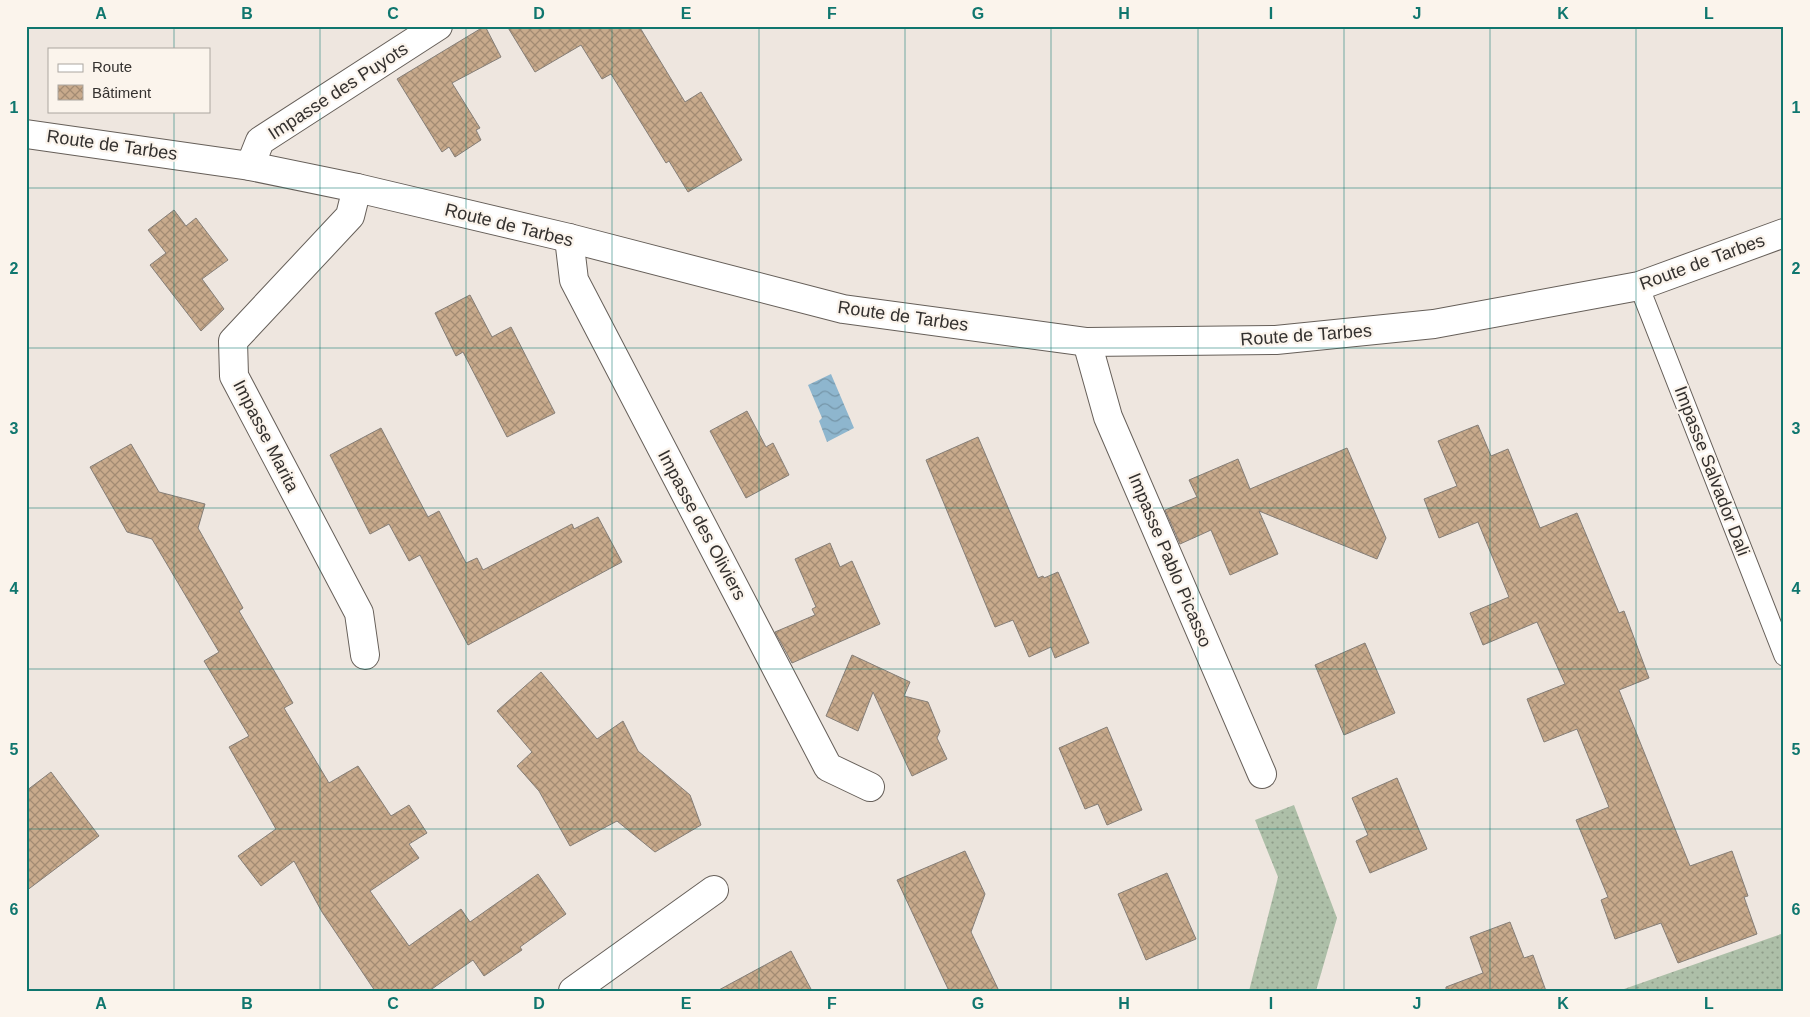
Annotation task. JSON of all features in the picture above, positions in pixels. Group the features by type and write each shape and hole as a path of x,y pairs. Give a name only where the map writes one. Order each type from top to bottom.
{"street":[{"name":"Impasse des Puyots","path":"250,166 260,141 438,26"},
{"name":"Route de Tarbes","path":"26,134 250,166 356,188 568,238 842,309 1087,342 1276,340 1434,324 1639,286 1784,233"},
{"name":"Impasse Marita","path":"356,188 350,216 233,341 234,376 359,613 365,655"},
{"name":"Impasse des Oliviers","path":"568,238 574,280 828,767 870,787"},
{"name":"Impasse Pablo Picasso","path":"1087,342 1108,417 1262,774"},
{"path":"573,991 714,890"}],"lane":[{"name":"Impasse Salvador Dali","path":"1639,286 1784,656"}],"green space":[{"path":"1294,805 1337,918 1316,991 1249,991 1278,877 1255,820"},
{"path":"1784,933 1784,991 1626,991 1624,989"}],"water":[{"path":"831,374 854,428 827,442 819,421 822,418 808,385"}],"building":[{"path":"485,26 501,57 452,83 480,128 476,130 481,140 455,157 449,147 442,152 397,79"},
{"path":"507,26 639,26 685,102 701,92 742,160 688,192 669,161 666,163 611,74 602,79 581,45 535,72"},
{"path":"174,210 186,226 196,218 228,260 202,279 224,309 201,331 150,265 166,253 148,230"},
{"path":"470,295 492,337 511,327 555,413 507,437 463,352 456,356 435,313"},
{"path":"747,411 766,447 773,443 789,475 746,498 710,431"},
{"path":"1478,425 1491,456 1508,449 1540,528 1577,513 1619,613 1624,611 1649,678 1619,690 1690,866 1732,851 1748,896 1744,897 1757,934 1678,963 1661,923 1615,939 1601,900 1608,897 1576,820 1609,807 1577,729 1544,742 1527,699 1565,684 1537,622 1483,645 1470,613 1509,597 1478,522 1439,538 1424,499 1457,486 1438,441"},
{"path":"381,428 428,517 439,511 466,563 477,558 483,570 572,524 574,529 598,517 622,562 468,645 420,555 409,561 389,524 370,534 330,455"},
{"path":"978,437 1038,578 1043,576 1044,578 1058,572 1089,643 1055,658 1051,647 1029,657 1013,620 995,627 926,460"},
{"path":"131,444 159,492 205,504 198,528 243,608 239,611 293,703 284,708 329,783 358,766 391,816 409,805 427,833 409,844 419,858 370,891 409,946 461,909 470,922 538,874 566,914 520,947 522,950 484,976 473,960 429,991 375,991 322,912 294,861 261,886 238,856 276,829 229,747 249,736 204,661 219,652 152,539 127,532 90,467"},
{"path":"1347,448 1386,538 1377,559 1259,511 1278,554 1230,575 1211,530 1180,544 1165,510 1197,497 1189,480 1238,459 1250,489"},
{"path":"830,543 840,567 852,561 880,624 792,663 775,632 815,615 812,609 816,607 795,559"},
{"path":"1365,643 1395,713 1344,735 1315,665"},
{"path":"852,655 910,682 904,696 928,702 940,731 937,738 947,759 912,776 873,692 858,731 826,716"},
{"path":"541,672 597,739 623,721 638,751 690,795 701,825 655,852 617,821 570,846 539,791 517,766 532,752 497,711"},
{"path":"1107,727 1142,810 1107,825 1098,804 1085,809 1059,748"},
{"path":"51,772 99,836 26,891 26,791"},
{"path":"1397,778 1427,849 1370,873 1356,841 1368,835 1352,798"},
{"path":"965,851 985,894 971,932 999,991 949,991 897,880"},
{"path":"1167,873 1196,939 1146,960 1118,894"},
{"path":"1510,922 1524,958 1533,955 1546,991 1446,991 1446,987 1483,973 1470,937"},
{"path":"791,951 812,991 717,991"}]}
